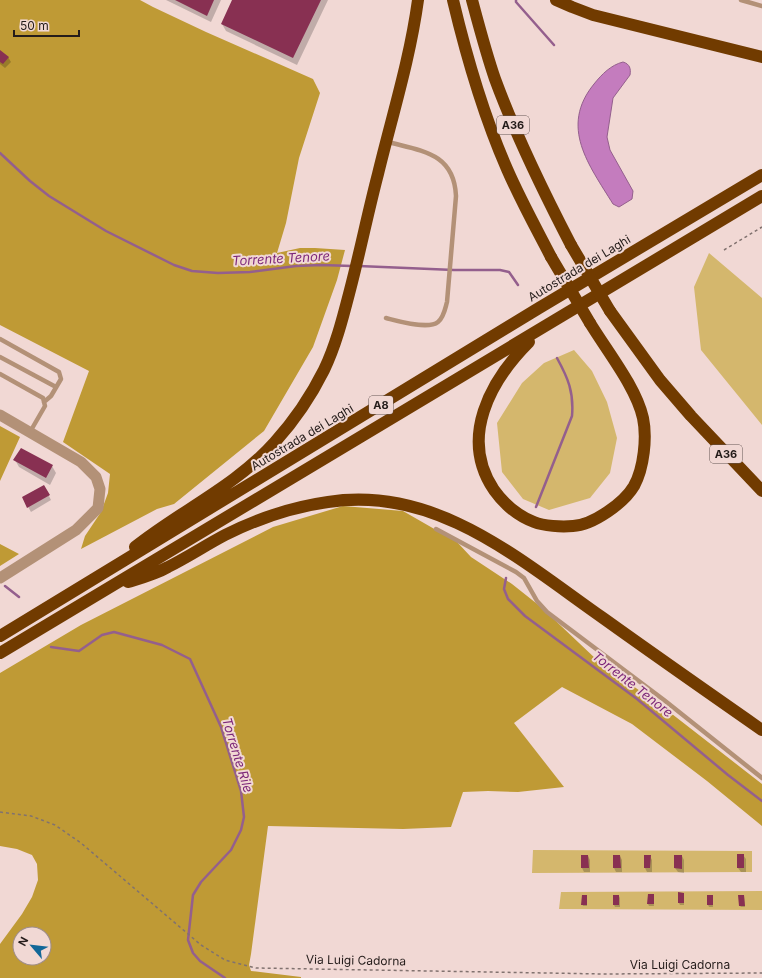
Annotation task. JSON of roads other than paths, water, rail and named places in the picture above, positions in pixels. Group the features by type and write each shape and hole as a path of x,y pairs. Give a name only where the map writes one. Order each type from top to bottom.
{"highway":[{"path":"93,580 153,532 204,500 249,466 274,443 310,396 324,370 343,320 409,49 418,0"},
{"name":"A36","path":"453,0 475,84 490,129 508,171 551,256 634,394 643,418 645,439 642,461 634,486 626,497 612,509 583,524 573,526 551,525 534,522 516,512 501,500 489,482 481,462 479,433 481,420 488,399 500,377 517,354 544,328"},
{"name":"A36","path":"472,0 495,78 510,117 541,186 571,245 610,311 660,380 691,416 762,491"},
{"path":"556,0 593,15 762,57"},
{"name":"Autostrada dei Laghi","path":"0,636 539,308 762,175"},
{"name":"A8","path":"0,653 762,196"},
{"path":"100,592 167,568 226,535 260,520 292,510 329,502 349,500 369,500 412,507 452,520 503,548 762,730"}],"street":[{"path":"0,415 81,462 96,477 100,489 98,508 76,530 0,578"}],"lane":[{"path":"741,0 762,6"},
{"path":"386,141 431,154 440,159 452,174 456,184 449,284 444,312 438,322 433,325 386,318"},
{"path":"0,339 59,372 61,379 51,396 44,402"},
{"path":"0,356 56,387"},
{"path":"0,374 43,398 45,406 30,432"},
{"path":"436,529 516,572 524,578 537,601 547,612 664,700 762,778"}],"waterway":[{"path":"516,0 516,2 554,45"},
{"name":"Torrente Tenore","path":"0,153 30,181 49,196 106,231 174,265 192,271 218,273 250,272 296,266 352,266"},
{"name":"Torrente Tenore","path":"359,266 454,270 500,270 509,272 518,285"},
{"name":"Torrente Tenore","path":"536,507 572,416 571,392 557,358"},
{"name":"Torrente Tenore","path":"506,578 504,589 508,599 525,616 637,699 728,775 762,801"},
{"name":"Torrente Rile","path":"5,586 19,597"},
{"name":"Torrente Rile","path":"51,647 79,651 102,635 114,632 162,645 190,659 221,727 241,791 244,817 241,830 231,850 201,882 193,895 188,940 193,953 200,961 225,978"}]}
